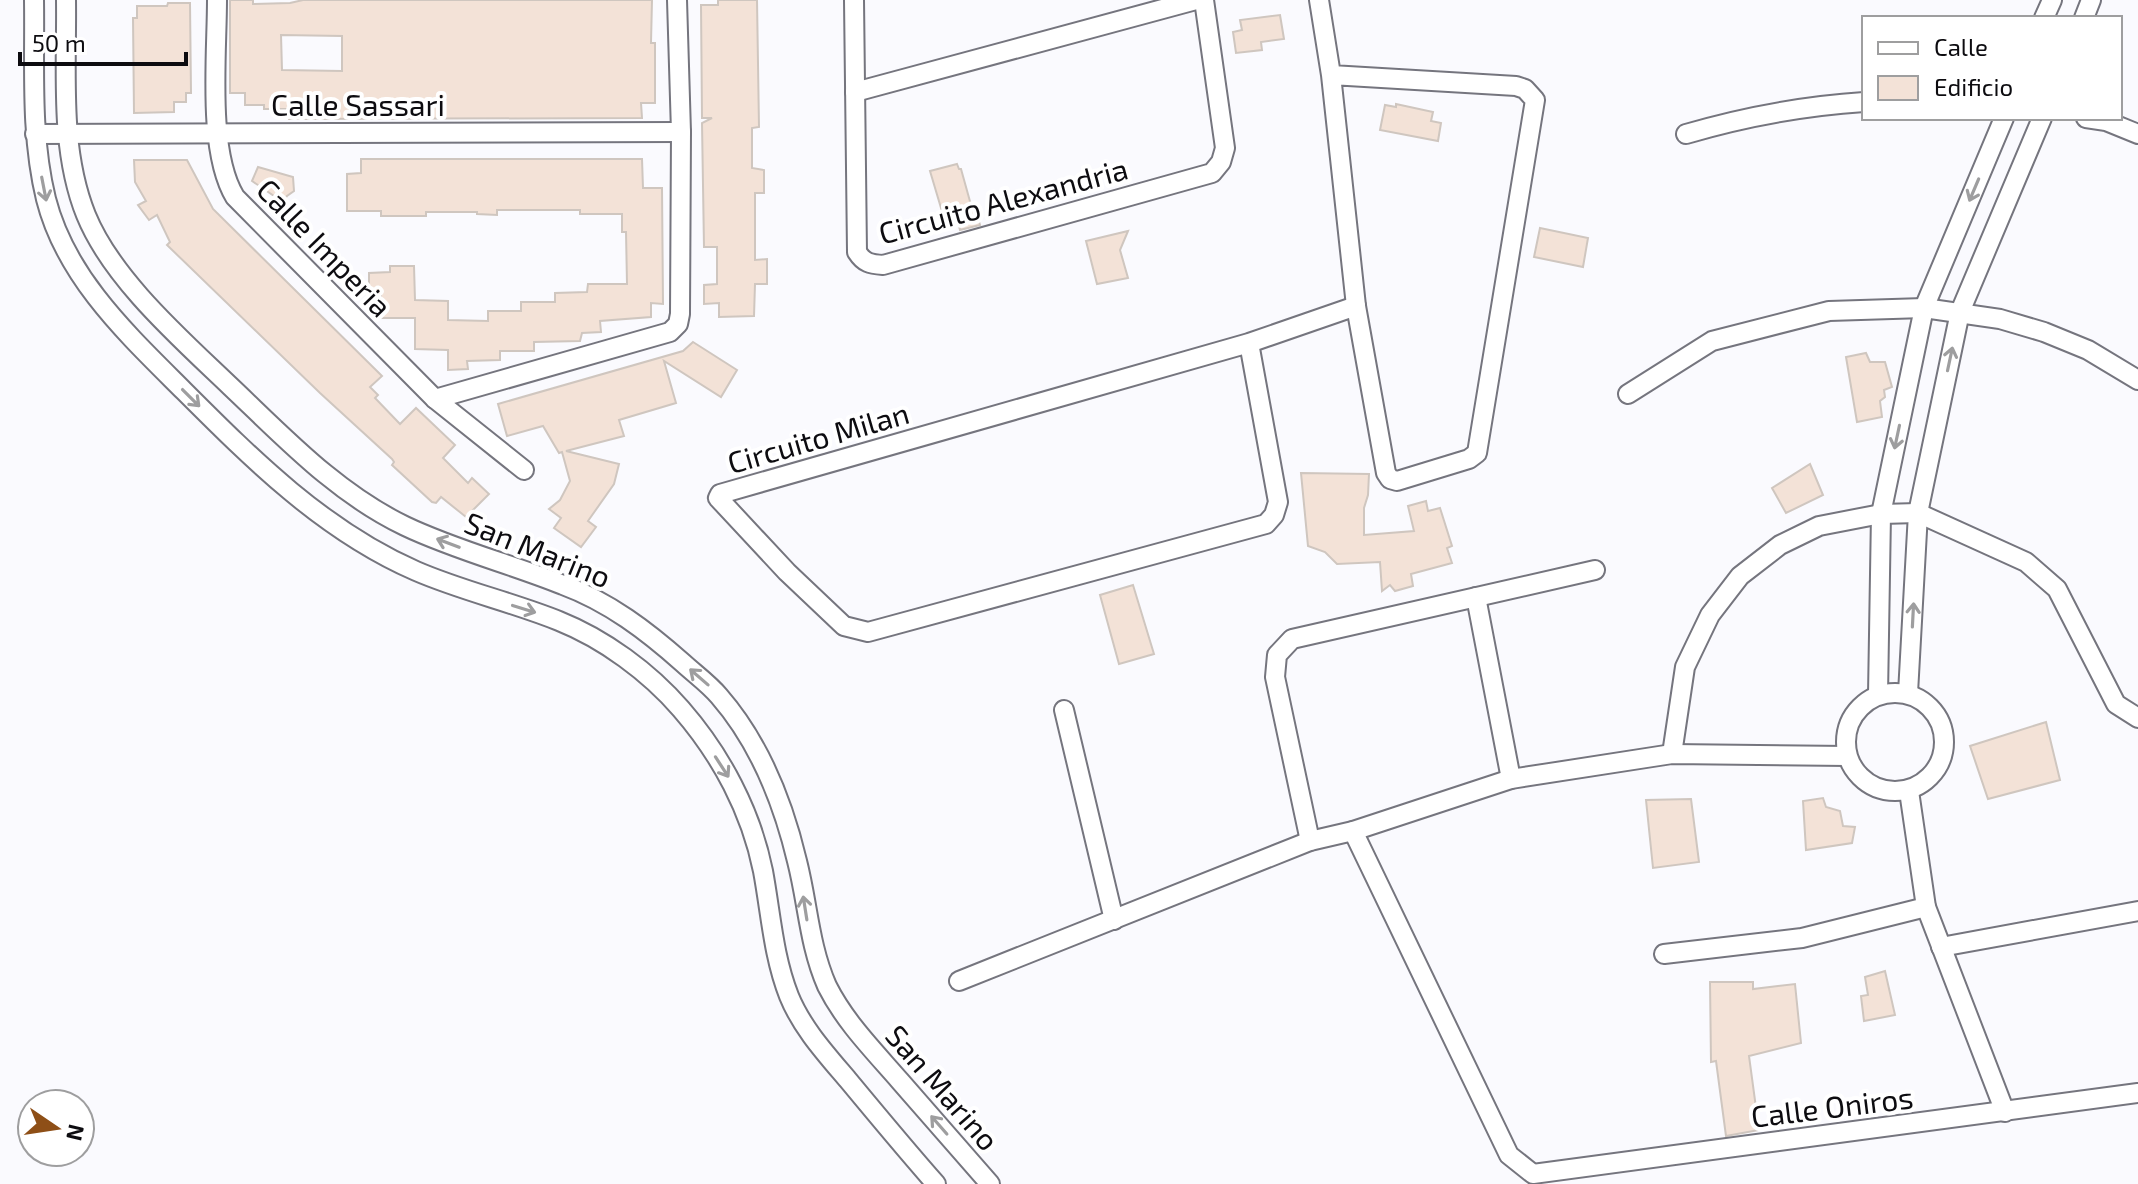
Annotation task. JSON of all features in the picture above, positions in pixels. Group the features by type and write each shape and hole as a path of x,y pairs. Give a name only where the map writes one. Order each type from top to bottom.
{"street":[{"name":"San Marino","path":"34,0 35,134 45,198 62,245 92,293 118,325 225,431 337,528 416,571 561,621 648,675 677,704 697,728 731,780 753,833 779,966 791,1000 807,1031 936,1184"},
{"name":"San Marino","path":"66,0 67,133 76,183 86,216 101,244 145,302 323,474 358,498 404,526 565,585 602,602 647,631 716,692 736,716 758,752 783,808 798,864 809,931 829,990 852,1026 990,1184"},
{"name":"Calle Imperia","path":"217,0 217,131 226,182 235,197 435,399 524,470"},
{"path":"435,399 670,332 678,324 681,132 677,0"},
{"name":"Circuito Alexandria","path":"854,0 857,252 862,260 883,265 1212,173 1221,162 1225,148 1204,0"},
{"path":"855,92 1196,0"},
{"path":"1319,0 1331,75 1356,306 1386,473 1390,479 1397,481 1469,459 1477,453 1535,106 1531,93 1516,86 1331,75"},
{"path":"1686,134 1742,117 1862,102"},
{"path":"1878,695 1881,514 1924,308 2003,120"},
{"path":"1908,693 1918,513 1960,312 2041,120"},
{"path":"2099,120 2138,134"},
{"name":"Calle Sassari","path":"35,134 217,131 681,132"},
{"path":"118,325 145,302"},
{"name":"Circuito Milan","path":"1249,343 1278,502 1274,515 1266,524 868,632 844,626 787,572 718,498 720,494 1249,343 1356,306"},
{"path":"1628,394 1712,341 1829,311 1924,308 2000,319 2044,332 2088,350 2138,380"},
{"path":"1672,754 1685,667 1710,615 1740,576 1780,545 1819,526 1881,514 1918,513 2026,562 2057,589 2116,704 2137,718"},
{"path":"1310,841 1275,677 1277,655 1292,639 1595,570"},
{"path":"1476,597 1511,779"},
{"path":"1908,693 1931,706 1944,729 1944,755 1932,778 1909,791 1883,792 1860,779 1847,756 1847,730 1859,707 1878,695 1908,693"},
{"path":"1064,710 1114,920"},
{"path":"959,981 1310,841 1353,831 1511,779 1672,754 1847,756"},
{"path":"1909,791 1926,907 2005,1112"},
{"name":"Calle Oniros","path":"1353,831 1509,1155 1533,1174 2138,1093"},
{"path":"1664,954 1802,938 1926,907"},
{"path":"1941,947 2138,911"}],"building":[{"path":"230,0 253,0 253,4 303,0 652,0 655,103 641,103 642,118 289,119 289,109 245,105 245,93 230,93","holes":["281,35 342,36 342,71 282,70"]},
{"path":"718,0 757,0 759,127 752,128 752,168 764,170 764,193 755,193 755,260 767,259 767,284 755,284 754,316 719,317 719,303 704,304 704,285 717,284 717,247 704,247 702,123 712,118 702,118 701,5 718,5"},
{"path":"168,3 190,3 191,93 186,93 186,102 174,102 174,112 134,113 133,18 137,18 137,6 167,6"},
{"path":"1280,15 1284,39 1261,42 1262,50 1236,53 1233,32 1242,30 1240,20"},
{"path":"1396,104 1433,112 1431,121 1441,123 1438,141 1380,130 1385,105 1396,107"},
{"path":"361,159 642,159 643,188 662,188 663,304 651,303 651,317 600,321 601,332 582,333 580,341 534,342 534,351 500,351 500,360 467,361 468,369 448,370 448,350 415,349 415,318 381,318 381,294 369,294 369,273 390,272 390,266 414,266 415,300 448,301 448,320 488,321 488,311 521,311 521,302 555,302 555,293 587,292 588,284 627,284 626,232 622,232 622,214 580,214 580,210 497,210 497,215 426,212 426,216 381,216 381,211 347,211 347,174 361,173"},
{"path":"134,160 187,160 213,209 382,376 370,387 378,395 375,398 400,424 416,408 455,445 443,458 468,483 472,478 489,494 466,517 441,497 436,503 432,502 392,465 392,459 167,245 170,242 157,215 149,220 138,205 146,201 135,182"},
{"path":"957,164 980,225 960,230 956,215 944,218 930,171"},
{"path":"258,167 293,177 294,191 283,202 252,181"},
{"path":"1540,228 1588,238 1583,267 1534,257"},
{"path":"1128,231 1120,250 1128,278 1097,284 1086,241"},
{"path":"693,342 737,370 721,397 664,361 676,403 619,420 624,436 566,451 619,464 614,484 588,521 596,527 581,547 554,528 561,518 549,509 560,500 570,481 562,452 559,453 543,426 507,436 498,404 683,351"},
{"path":"1866,353 1870,362 1885,362 1892,387 1884,390 1885,397 1880,401 1882,417 1857,422 1846,357"},
{"path":"1810,464 1823,495 1786,513 1772,488"},
{"path":"1301,473 1369,474 1364,535 1414,531 1408,506 1426,501 1428,511 1440,508 1452,546 1447,548 1452,563 1411,574 1413,586 1395,591 1390,585 1382,591 1380,562 1337,564 1325,552 1308,546"},
{"path":"1133,585 1154,654 1119,664 1100,595"},
{"path":"2046,722 2060,780 1988,799 1970,746"},
{"path":"1823,798 1826,807 1840,811 1843,826 1855,827 1852,843 1806,850 1803,801"},
{"path":"1691,799 1699,862 1653,868 1646,800"},
{"path":"1885,971 1895,1015 1864,1021 1861,996 1868,995 1865,977"},
{"path":"1710,982 1753,982 1753,989 1795,984 1801,1043 1749,1056 1759,1130 1726,1136 1716,1061 1711,1062"}]}
